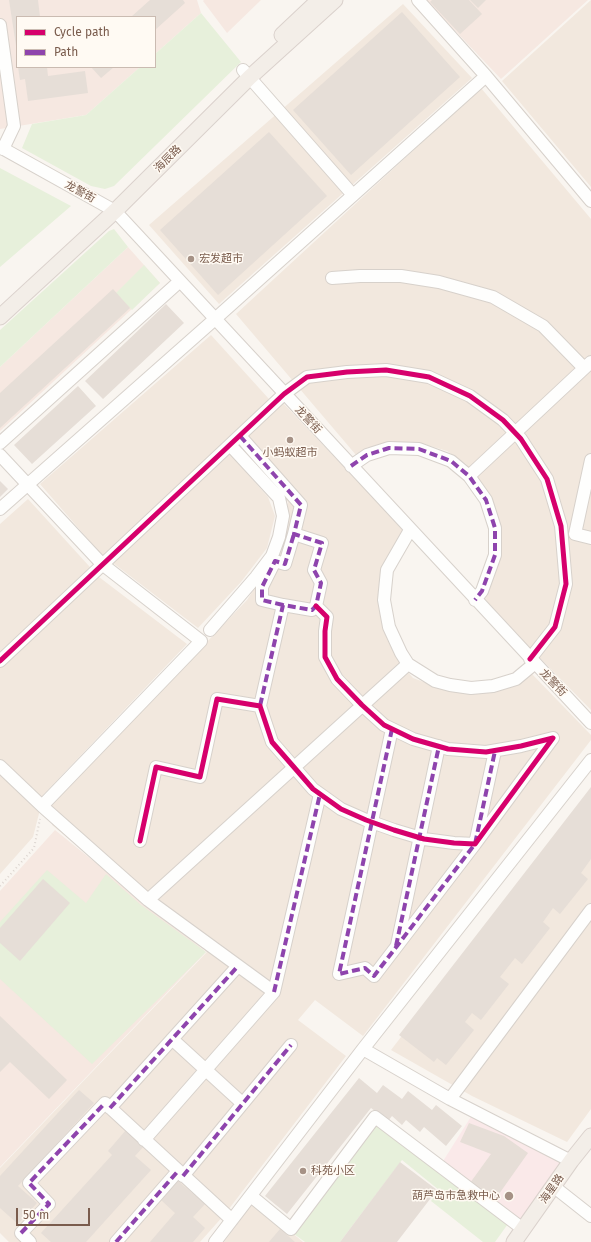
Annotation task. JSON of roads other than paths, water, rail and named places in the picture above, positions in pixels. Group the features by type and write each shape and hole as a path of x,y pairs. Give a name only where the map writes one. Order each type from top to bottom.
{"main road":[{"name":"海辰路","path":"0,317 247,74 319,0"},
{"name":"海辰路","path":"247,74 335,0"},
{"name":"海辰路","path":"0,304 110,208"},
{"name":"海星路","path":"514,1242 553,1186 590,1138"}],"street":[{"path":"418,0 486,76 591,201"},
{"path":"0,25 14,126 1,148"},
{"path":"247,74 353,195"},
{"path":"0,509 486,76"},
{"name":"龙警街","path":"1,148 110,208 180,281 591,723"},
{"path":"332,278 401,276 439,282 493,297 543,326 587,365 468,476"},
{"path":"0,443 180,281"},
{"path":"0,661 284,394 307,377 347,372 386,370 429,377 470,396 503,420 515,432 547,478 561,526 566,584 555,627 532,661 516,679 493,686 471,688 435,681 408,664 401,653 389,627 384,600 387,570 410,530"},
{"path":"240,436 301,505 285,564 275,561 262,587 262,600 312,610 316,606 321,583 314,570 322,543 294,534"},
{"path":"210,630 256,577 272,556 279,537 283,516 279,498 230,445"},
{"path":"351,466 366,455 389,448 419,449 451,461 468,476 486,500 495,528 495,555 482,591 475,600"},
{"path":"0,455 102,564 201,641 42,806"},
{"path":"575,534 591,460"},
{"path":"562,537 575,534 591,538"},
{"path":"283,604 260,706 272,742 313,789 341,809 372,823 419,838 454,843 475,844"},
{"path":"316,606 327,617 325,631 325,657 337,679 362,706 384,725 413,739 448,749 478,752 521,746 553,738 475,844 374,976 365,968 339,974 392,729"},
{"path":"148,900 408,664"},
{"path":"140,841 156,767 200,777 217,699 260,706"},
{"path":"396,948 439,746"},
{"path":"475,844 495,750"},
{"path":"215,1242 363,1049 591,760"},
{"path":"0,766 42,806 148,900 274,992"},
{"path":"144,1140 274,992 320,794"},
{"path":"450,1099 591,910"},
{"path":"25,1238 49,1204 29,1183 110,1111 238,966"},
{"path":"172,1039 242,1103"},
{"path":"116,1242 180,1173 291,1045"},
{"path":"363,1049 450,1099 572,1161"},
{"path":"110,1111 232,1220"},
{"path":"251,1196 290,1229 375,1117 523,1229"},
{"path":"553,1186 591,1216"}],"place":[{"name":"宏发超市","path":"191,259"},
{"name":"小蚂蚁超市","path":"290,440"},
{"name":"科苑小区","path":"303,1171"},
{"name":"葫芦岛市急救中心","path":"509,1196"}]}
